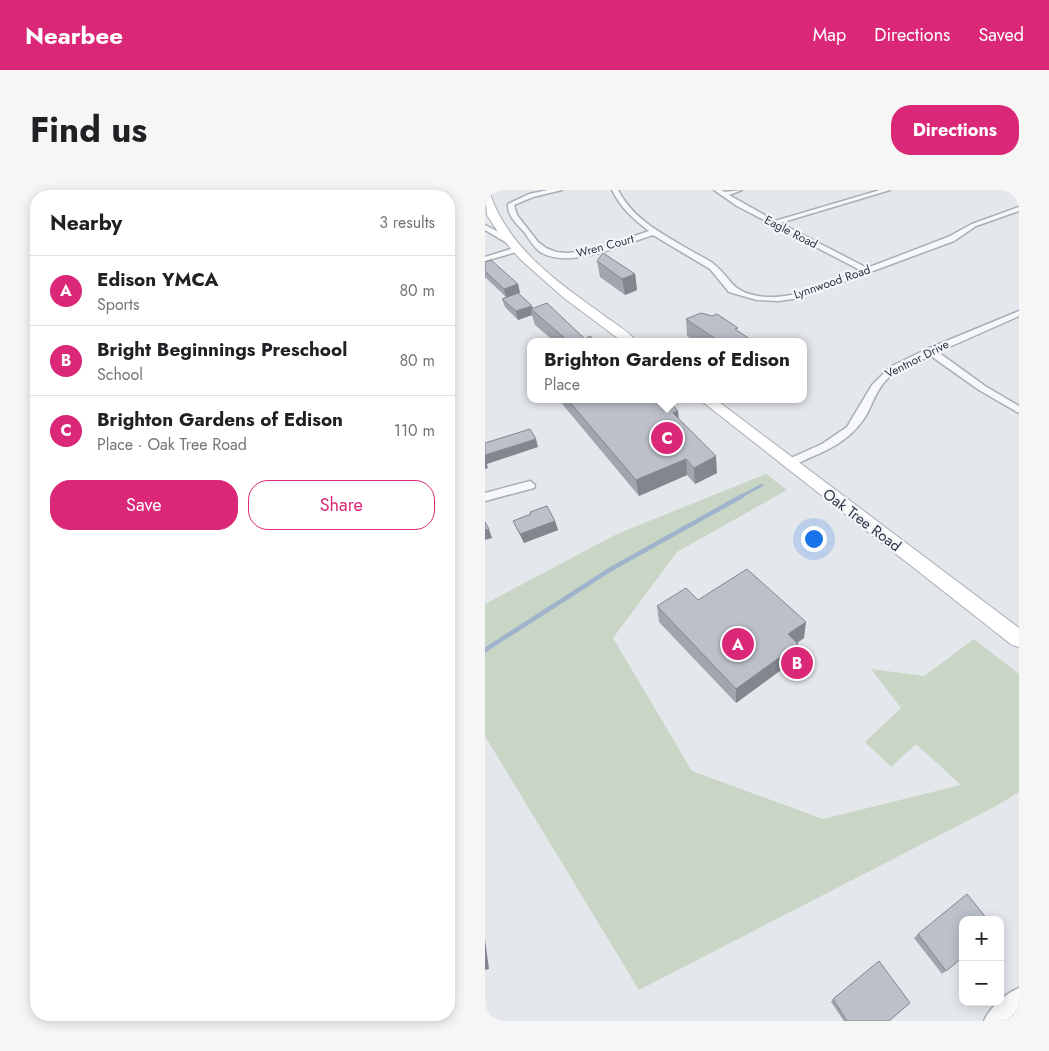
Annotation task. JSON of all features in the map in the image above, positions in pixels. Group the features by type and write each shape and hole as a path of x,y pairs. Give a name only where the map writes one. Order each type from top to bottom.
{"main road":[{"path":"485,194 493,217 513,245 545,275 626,338"},
{"name":"Oak Tree Road","path":"711,403 1019,640"}],"street":[{"name":"Wren Court","path":"559,190 522,197 511,204 510,208 514,216 545,251 563,255 585,254 654,232"},
{"name":"Lynnwood Road","path":"615,190 622,204 632,215 654,232 713,267 732,290 757,298 778,299 797,296 951,239 974,225 1019,209"},
{"path":"720,192 739,190"},
{"path":"774,223 887,190"},
{"name":"Eagle Road","path":"720,192 774,223 866,270"},
{"path":"485,227 513,245"},
{"path":"485,259 513,245"},
{"name":"Ventnor Drive","path":"788,463 825,447 845,434 856,424 871,392 881,377 893,369 1019,313"},
{"path":"931,351 982,388 1019,410"},
{"path":"485,497 531,485"},
{"path":"993,1021 1019,997"}],"green space":[{"path":"766,474 787,490 677,552 613,638 692,771 823,819 961,785 916,744 891,767 865,742 901,708 871,669 924,676 974,639 1019,674 1019,792 998,805 639,990 485,736 485,604 617,534"}],"building":[{"path":"603,253 635,274 622,279 597,261"},
{"path":"491,260 518,284 504,289 485,271 485,262"},
{"path":"518,293 532,306 516,311 502,299"},
{"path":"547,303 584,338 564,338 531,309"},
{"path":"701,313 712,316 717,314 738,328 735,329 748,338 714,338 686,319"},
{"path":"570,403 671,403 678,411 673,413 716,456 694,468 686,459 636,480"},
{"path":"530,429 536,439 485,455 485,443"},
{"path":"547,506 555,521 520,534 513,521"},
{"path":"485,522 489,529 485,530"},
{"path":"747,569 806,622 788,634 798,644 736,689 657,606 686,588 698,600"},
{"path":"967,894 985,916 959,916 959,960 946,971 918,934"},
{"path":"879,961 910,1003 889,1021 847,1021 833,999"}],"waterway":[{"path":"740,497 762,485"},
{"path":"485,650 611,569 742,496"}],"place":[{"name":"Brighton Gardens of Edison","path":"667,438"},
{"name":"Edison YMCA","path":"738,644"},
{"name":"Bright Beginnings Preschool","path":"797,663"}]}
